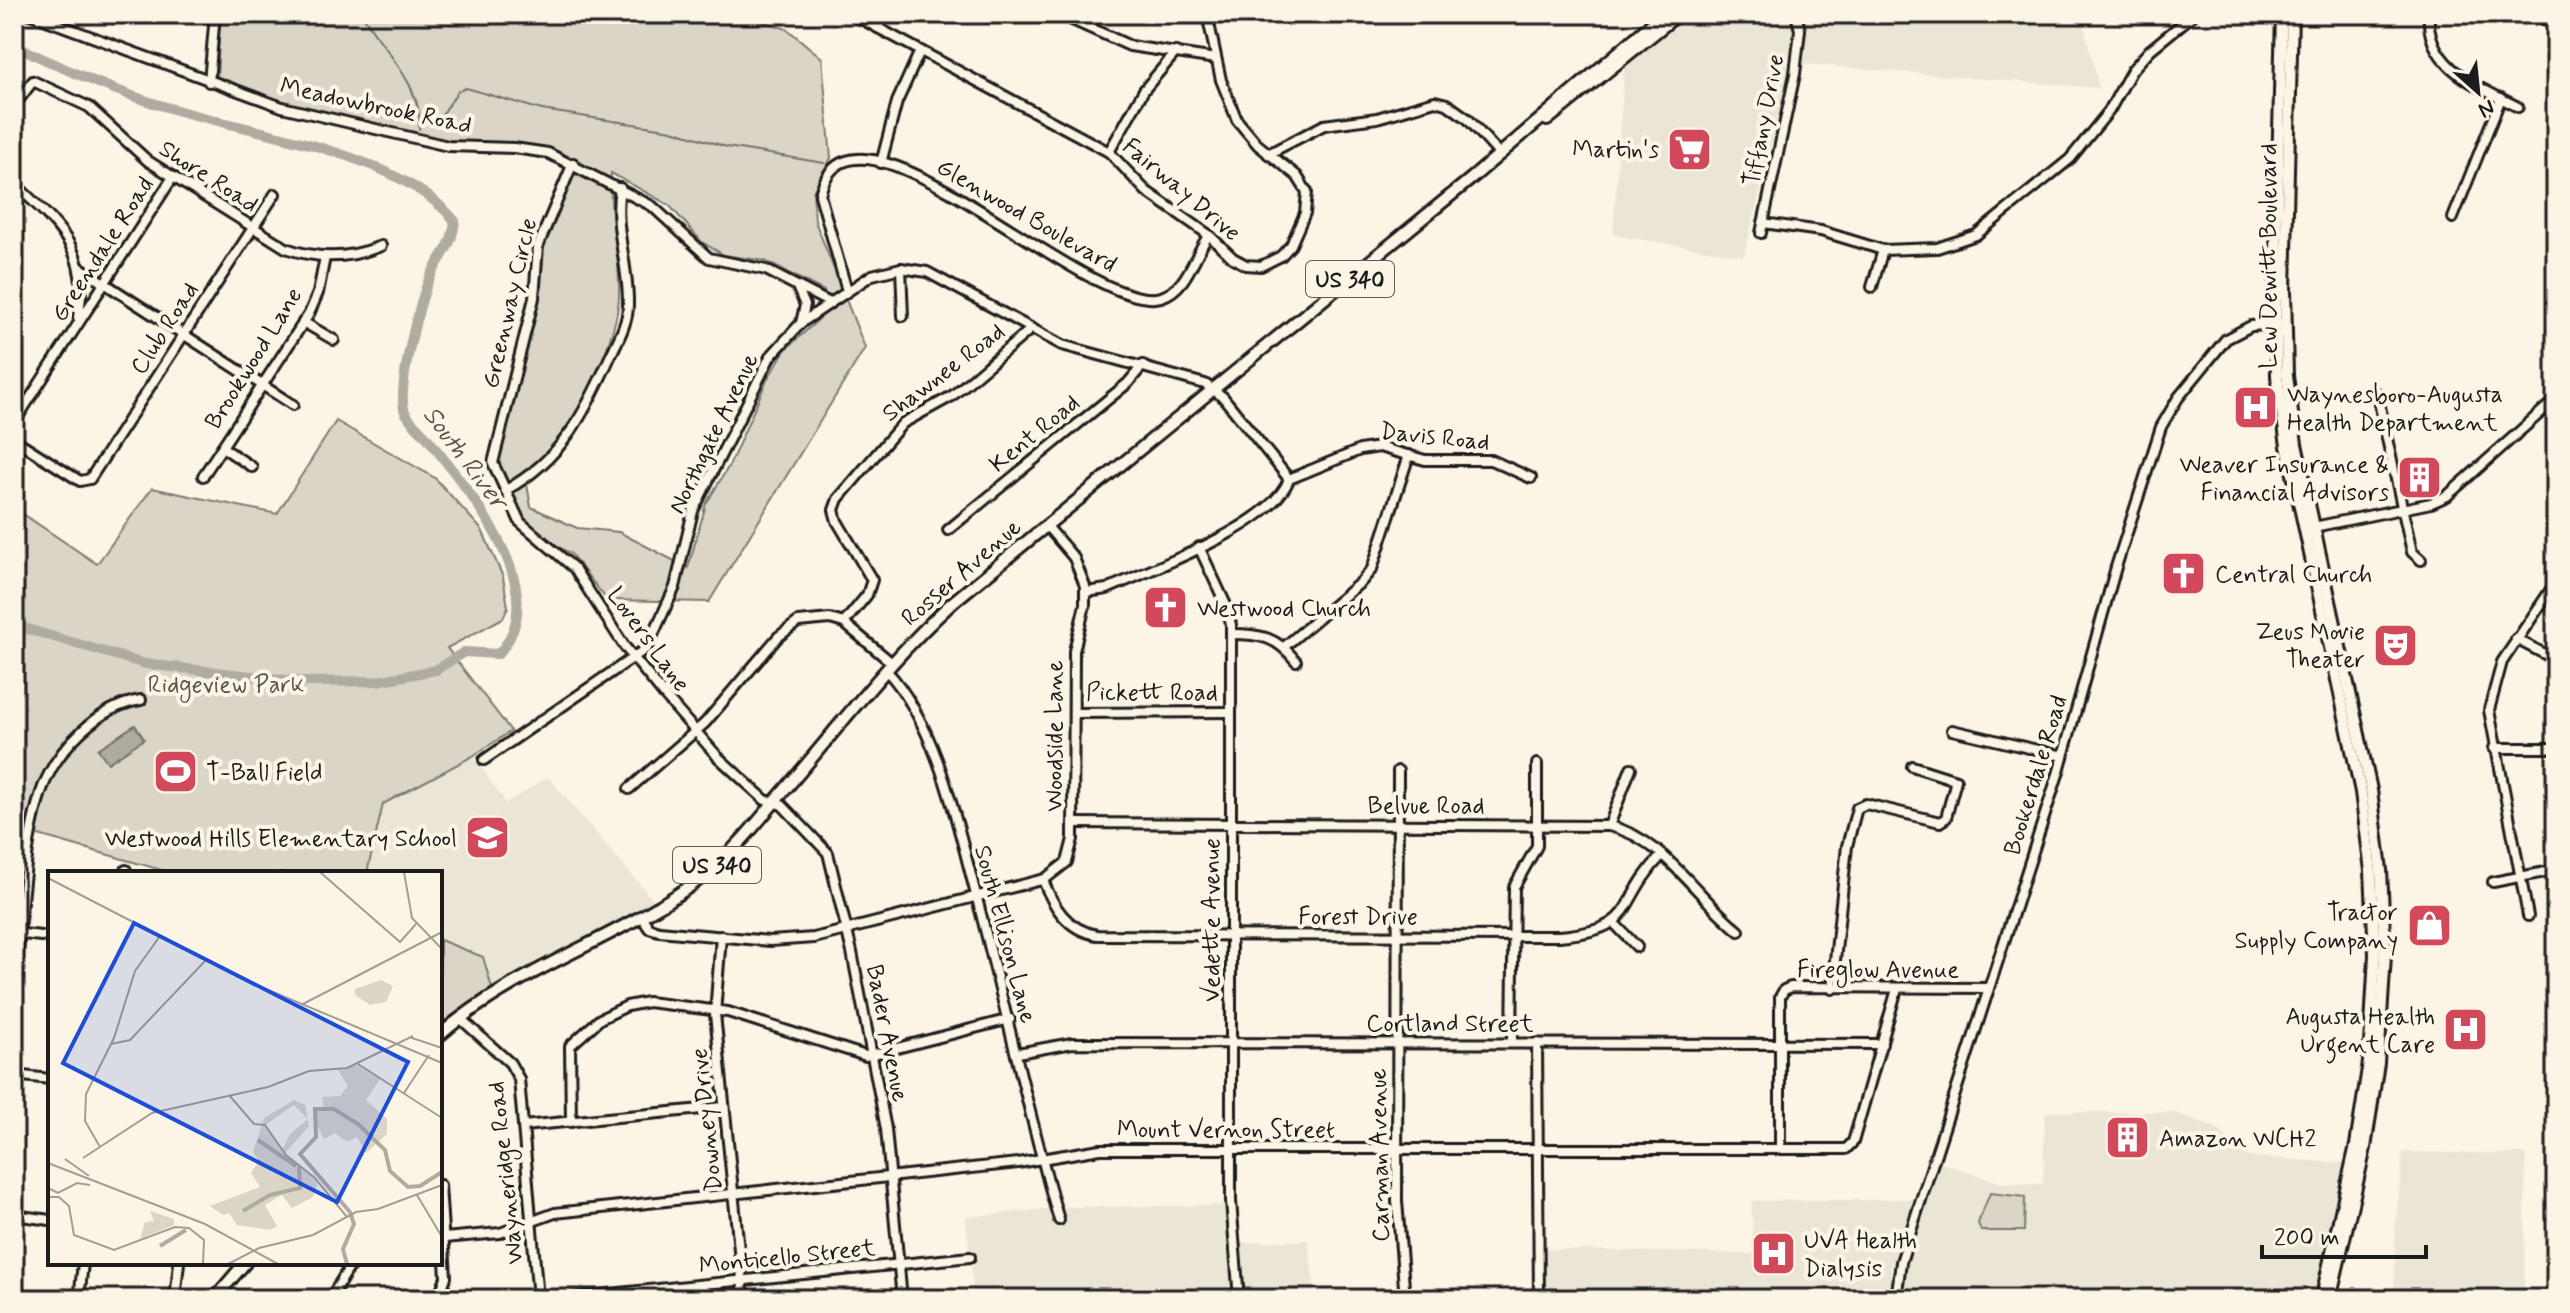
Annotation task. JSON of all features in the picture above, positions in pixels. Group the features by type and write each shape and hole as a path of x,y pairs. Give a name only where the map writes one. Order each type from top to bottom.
{"main road":[{"name":"Rosser Avenue","path":"442,1033 508,987 641,916 715,867 889,666 953,602 1500,155 1663,14"},
{"name":"Rosser Avenue","path":"1518,139 1574,101 1678,14"},
{"name":"Lew Dewitt Boulevard","path":"2282,14 2280,324 2310,527 2381,870 2384,940 2381,1031 2365,1148 2328,1299"},
{"name":"Lew Dewitt Boulevard","path":"2280,324 2292,14"},
{"path":"214,1299 243,1265"}],"street":[{"name":"Meadowbrook Road","path":"30,14 282,107 408,137 463,147 528,149 573,163 661,213 709,258 766,270 830,303"},
{"path":"209,82 215,14"},
{"name":"Fairway Drive","path":"852,14 1109,152 1156,200 1209,235 1233,258 1246,265 1267,264 1286,251 1305,213 1307,192 1297,176 1268,154 1237,120 1226,96 1207,14"},
{"path":"878,28 884,14"},
{"path":"1059,14 1117,42 1216,59"},
{"name":"Tiffany Drive","path":"1761,233 1795,74 1800,30 1796,14"},
{"path":"1763,223 1821,231 1883,250 1937,248 1961,242 1996,222 2070,159 2109,111 2132,70 2194,14"},
{"path":"2429,14 2431,39 2453,71 2518,107"},
{"path":"2537,14 2556,27"},
{"path":"881,163 897,102 920,51"},
{"path":"1109,152 1144,90 1176,52"},
{"name":"Shore Road","path":"14,106 33,81 89,107 135,150 286,248 325,257 350,255 381,246"},
{"path":"2453,218 2501,98"},
{"path":"1268,154 1324,125 1367,120 1435,101 1447,104 1468,119 1500,155"},
{"name":"Glenwood Boulevard","path":"847,291 820,202 821,191 844,159 862,157 940,184 1067,266 1105,286 1138,297 1161,296 1174,289 1209,235"},
{"name":"Greenway Circle","path":"506,490 494,468 493,454 534,298 538,246 573,163"},
{"name":"Greendale Road","path":"14,423 173,177"},
{"path":"14,183 61,230 81,268 293,405"},
{"path":"506,490 540,467 573,433 623,328 628,302 618,228 620,188"},
{"name":"Club Road","path":"14,439 84,482 90,479 275,194"},
{"path":"1872,287 1883,250"},
{"name":"Brookwood Lane","path":"203,476 303,322 318,293 325,257"},
{"path":"77,323 81,268"},
{"path":"903,316 901,268 938,277 1062,345 1201,382 1213,389 1289,479"},
{"name":"Northgate Avenue","path":"484,760 647,648 675,587 693,511 763,368 779,345 801,323 880,271 901,268"},
{"path":"796,286 805,305 801,323"},
{"path":"303,322 334,340"},
{"name":"Bookerdale Road","path":"1896,1299 1901,1262 2063,756 2116,567 2165,419 2226,339 2251,326 2280,324"},
{"name":"Shawnee Road","path":"844,623 870,590 872,580 840,527 834,510 838,499 903,423 952,396 1031,329"},
{"name":"Kent Road","path":"948,530 1128,383 1143,365"},
{"path":"2377,393 2412,552 2421,560"},
{"path":"2310,527 2431,503 2454,492 2556,399"},
{"path":"222,447 252,467"},
{"name":"Davis Road","path":"1086,592 1107,589 1246,525 1284,488 1289,479 1371,448 1388,447 1435,461 1491,460 1531,478"},
{"path":"1284,647 1366,577 1377,560 1409,455"},
{"name":"Lovers Lane","path":"506,490 525,529 574,568 634,657 696,732 765,800 773,803"},
{"path":"1046,525 1077,563 1086,592"},
{"name":"Vedette Avenue","path":"1199,547 1226,605 1231,634 1231,1148 1239,1299"},
{"path":"2528,916 2489,719 2492,688 2516,639 2556,582"},
{"name":"Woodside Lane","path":"1043,880 1057,873 1067,862 1073,823 1075,643 1086,592"},
{"path":"629,789 696,732 792,625 819,618 844,623"},
{"name":"South Ellison Lane","path":"844,623 889,666 931,746 1010,1019 1041,1159 1059,1220"},
{"path":"1231,634 1265,635 1284,647 1296,661"},
{"path":"2516,639 2556,660"},
{"path":"14,1001 17,934 44,784 60,755 91,724 123,705 141,700"},
{"name":"Pickett Road","path":"1074,713 1231,712"},
{"path":"1952,730 2063,756"},
{"path":"2494,748 2556,748"},
{"path":"1512,1043 1514,887 1535,852 1537,764"},
{"path":"1832,989 1847,846 1857,808 1866,804 1940,822 1946,818 1956,780 1912,766"},
{"path":"1609,826 1631,768"},
{"name":"Carman Avenue","path":"1398,771 1397,1149 1405,1299"},
{"name":"Bader Avenue","path":"773,803 782,805 824,846 847,930 886,1129 902,1299"},
{"name":"Belvue Road","path":"1073,823 1609,826 1631,831 1662,855 1713,911 1739,931"},
{"path":"1637,947 1614,923 1639,881 1662,855"},
{"path":"2493,882 2556,870"},
{"path":"641,916 653,930 782,940 847,930 1043,880"},
{"name":"Forest Drive","path":"1043,880 1066,920 1090,934 1512,936 1588,934 1614,923"},
{"path":"17,934 48,937"},
{"name":"Downey Drive","path":"721,936 715,1009 744,1299"},
{"name":"Fireglow Avenue","path":"1780,1149 1780,997 1784,990 1791,987 1988,988"},
{"name":"Mount Vernon Street","path":"444,1238 500,1233 575,1210 891,1177 1100,1149 1846,1149 1852,1145 1897,989"},
{"path":"571,1122 568,1051 587,1027 637,1003 715,1009 855,1054 872,1056 1010,1019"},
{"name":"Wayneridge Road","path":"460,1018 515,1070 521,1084 538,1299"},
{"name":"Cortland Street","path":"1018,1053 1072,1043 1882,1044"},
{"path":"1537,1043 1539,1299"},
{"path":"14,1075 48,1079"},
{"path":"523,1126 723,1107"},
{"path":"438,1299 446,1281 442,1212"},
{"path":"14,1215 48,1220"},
{"name":"Monticello Street","path":"560,1299 970,1257"},
{"path":"79,1299 83,1265"},
{"path":"175,1299 179,1265"},
{"path":"330,1299 351,1265"}],"shaded area":[{"path":"1685,14 1790,14 1793,23 1790,68 1744,256 1613,235 1624,66"},
{"path":"1800,14 2081,14 2099,88 1804,64 1806,32"},
{"path":"135,725 144,739 108,763 98,749"},
{"name":"Westwood Hills Elementary School","path":"473,756 506,803 548,777 654,901 492,988 483,957 442,941 442,871 367,871 383,804"},
{"path":"2045,1112 2173,1112 2216,1128 2249,1157 2344,1163 2319,1288 2314,1297 1924,1299 1905,1294 1906,1267 1939,1162 2001,1183 2043,1184"},
{"path":"2403,1152 2526,1154 2524,1299 2394,1298 2395,1232"},
{"path":"1918,1199 1891,1268 1890,1290 1881,1299 1532,1299 1533,1249 1753,1254 1752,1201"},
{"path":"1235,1205 1238,1243 1308,1240 1316,1299 974,1299 966,1217 1066,1207"}],"green space":[{"path":"220,14 739,14 787,29 822,58 831,158 813,192 815,221 865,348 709,602 607,600 571,554 537,534 525,520 497,461 532,325 541,273 541,247 573,172 573,158 524,145 439,139 383,128 217,81","holes":["611,173 669,205 702,242 724,255 765,261 824,291 830,309 785,350 767,380 730,464 706,504 688,568 619,532 577,528 531,507 525,473 557,441 587,394 616,318 618,266"]},
{"name":"Ridgeview Park","path":"336,421 435,478 482,530 503,577 508,607 503,618 447,648 511,731 473,756 383,804 367,871 165,871 14,828 14,508 97,564 152,488 277,514"},
{"path":"442,941 483,957 492,988 442,1023"},
{"path":"1990,1193 2025,1197 2024,1231 1981,1231 1978,1223"}],"waterway":[{"path":"362,14 408,83 419,113 419,129"},
{"name":"South River","path":"14,45 152,103 324,148 363,162 399,178 430,197 455,221 449,245 431,275 421,303 406,365 403,401 407,416 464,486 500,542 512,572 517,601 514,629 498,654 464,652 436,670 377,681 305,682 145,664 14,625"},
{"path":"436,124 458,91 466,88 542,110 672,130 727,147 824,163"}],"place":[{"name":"Martin's","path":"1690,149"},
{"name":"Waynesboro-Augusta Health Department","path":"2256,408"},
{"name":"Weaver Insurance & Financial Advisors","path":"2420,478"},
{"name":"Central Church","path":"2184,574"},
{"name":"Westwood Church","path":"1166,608"},
{"name":"Zeus Movie Theater","path":"2396,645"},
{"name":"T-Ball Field","path":"175,772"},
{"name":"Westwood Hills Elementary School","path":"488,838"},
{"name":"Tractor Supply Company","path":"2429,926"},
{"name":"Augusta Health Urgent Care","path":"2466,1030"},
{"name":"Amazon WCH2","path":"2128,1138"},
{"name":"UVA Health Dialysis","path":"1773,1254"}]}
